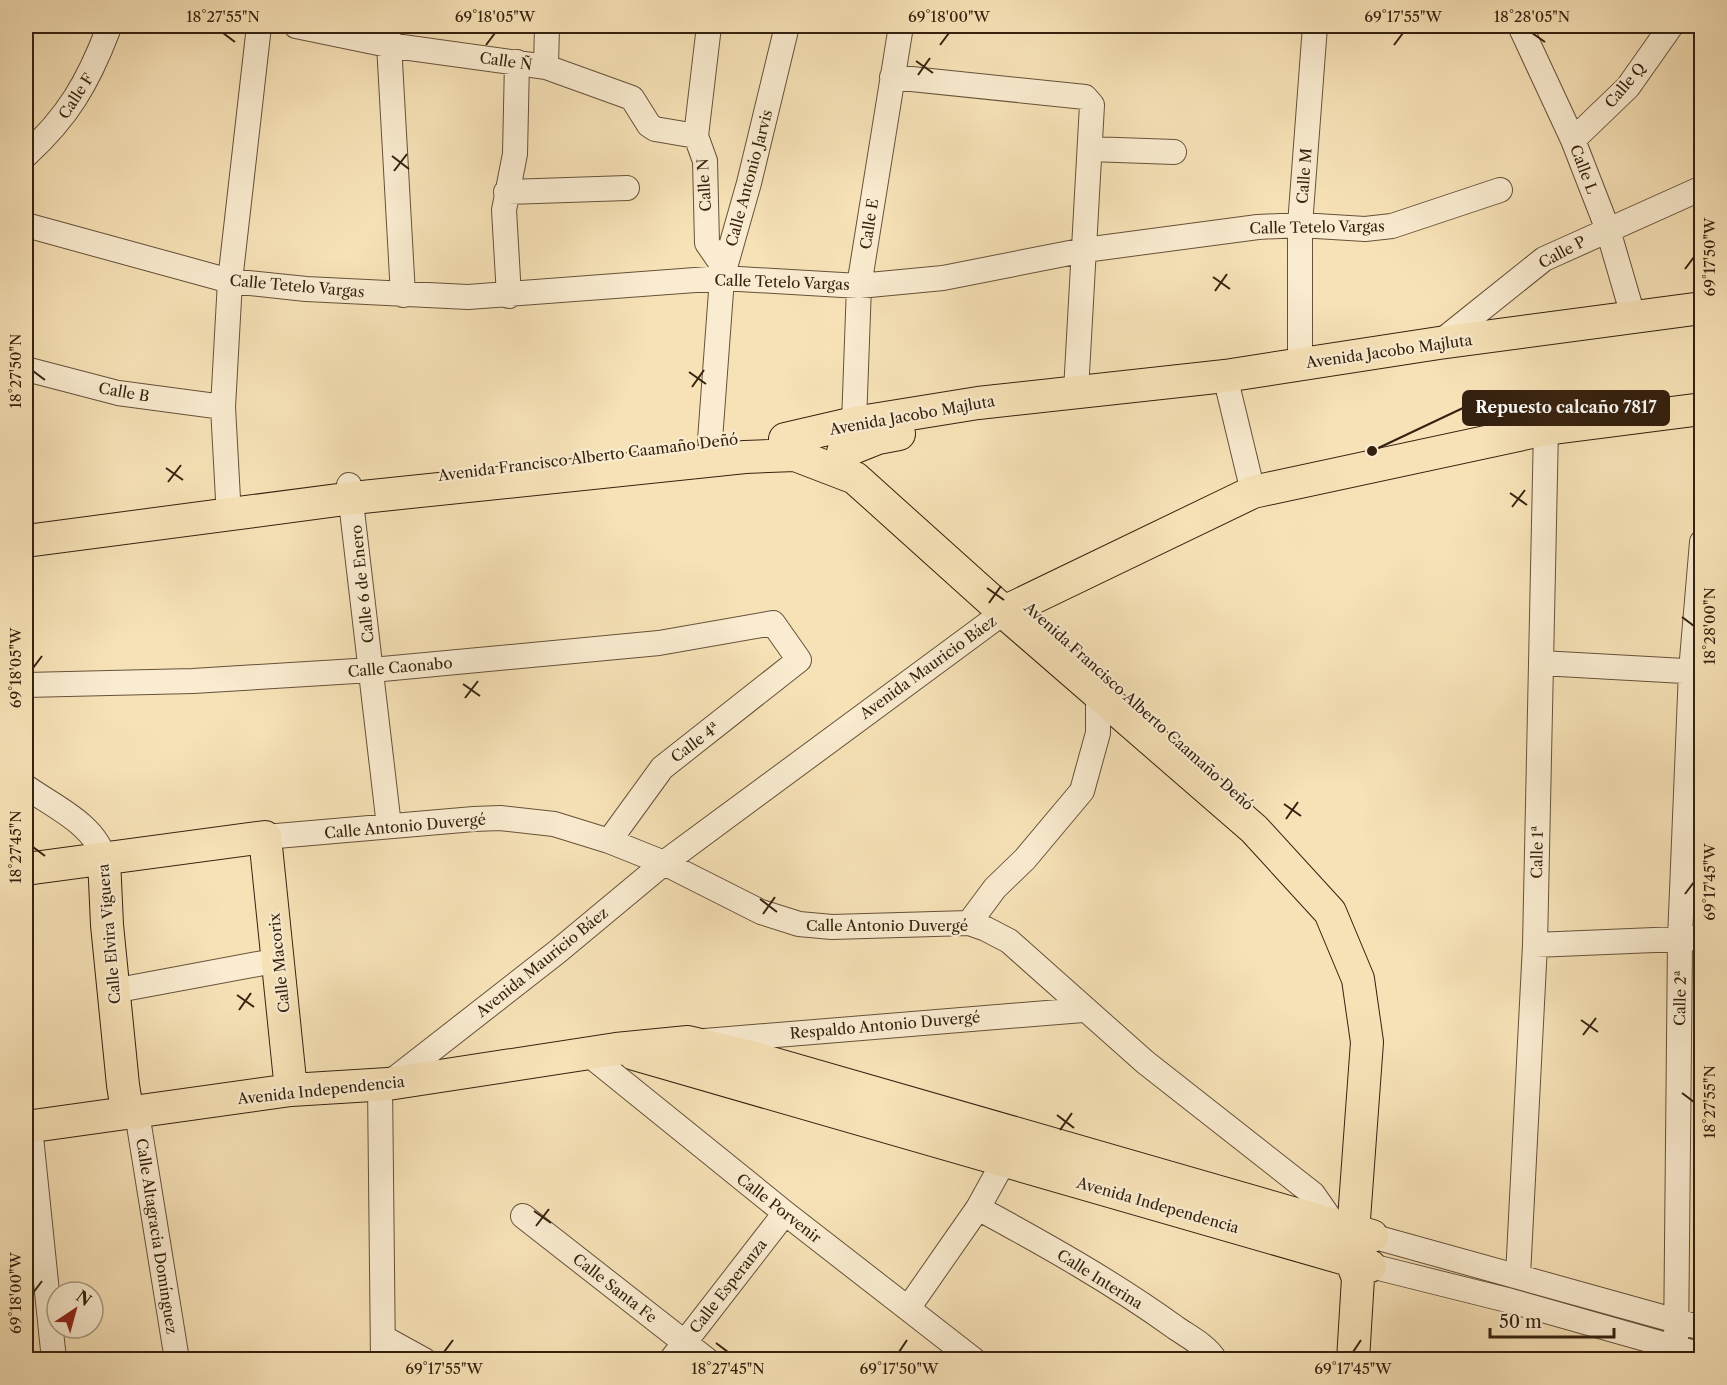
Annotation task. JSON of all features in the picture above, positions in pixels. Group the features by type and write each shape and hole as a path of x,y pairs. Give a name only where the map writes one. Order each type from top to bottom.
{"main road":[{"name":"Avenida Jacobo Majluta","path":"785,439 854,423 978,403 1224,376 1439,343 1634,319 1701,308"},
{"name":"Avenida Jacobo Majluta","path":"843,452 878,438 986,416 1076,391"},
{"name":"Avenida Mauricio Báez","path":"1014,607 1253,492 1546,429 1701,409"},
{"name":"Avenida Francisco Alberto Caamaño Deñó","path":"26,541 710,440 785,439 816,442 843,452 1014,607 1098,694 1254,830 1330,912 1358,979 1367,1042 1353,1359"},
{"name":"Avenida Francisco Alberto Caamaño Deñó","path":"26,523 228,499 351,492 745,457 795,455 855,477 1255,809 1327,884 1356,920 1372,957 1384,1007 1357,1250"},
{"name":"Calle Antonio Duvergé","path":"26,869 265,837"},
{"name":"Calle Macorix","path":"265,837 291,1090"},
{"name":"Calle Elvira Viguera","path":"104,859 104,890 113,991 126,1102 137,1113"},
{"name":"Avenida Independencia","path":"28,1127 291,1090 384,1084 601,1051 688,1042 747,1056 1357,1250"},
{"name":"Avenida Independencia","path":"601,1051 1004,1161 1357,1250"}],"street":[{"path":"228,499 223,407 230,282 259,26"},
{"name":"Calle Ñ","path":"296,26 388,35 546,67 632,98 649,125 655,129 696,136"},
{"path":"546,67 547,26"},
{"name":"Calle N","path":"709,26 696,136 705,161 707,243 723,273"},
{"name":"Calle Antonio Jarvis","path":"710,440 723,273 752,171 787,26"},
{"name":"Calle E","path":"854,423 859,286 901,26"},
{"name":"Calle M","path":"1300,364 1300,225 1315,26"},
{"name":"Calle L","path":"1520,26 1573,140 1608,230 1634,319"},
{"name":"Calle Q","path":"1573,140 1628,87 1671,26"},
{"name":"Calle F","path":"26,155 51,132 75,102 113,27"},
{"path":"388,35 403,295"},
{"path":"508,296 504,210 515,153 517,62"},
{"path":"892,77 1085,97 1092,105 1076,391"},
{"path":"1090,149 1174,152"},
{"path":"506,192 627,188"},
{"name":"Calle P","path":"1439,343 1544,259 1701,189"},
{"name":"Calle Tetelo Vargas","path":"26,225 230,282 403,295 508,296 723,273 859,286 944,278 1085,250 1258,227 1300,225 1365,229 1392,226 1500,190"},
{"name":"Calle B","path":"26,369 118,393 223,407"},
{"path":"1224,376 1253,492"},
{"name":"Calle 1ª","path":"1518,1276 1535,945 1546,429"},
{"name":"Calle 6 de Enero","path":"351,492 389,826"},
{"name":"Calle 2ª","path":"1676,1347 1691,938 1701,542"},
{"name":"Avenida Mauricio Báez","path":"384,1084 556,952 664,863 1014,607"},
{"name":"Calle Caonabo","path":"26,685 193,681 372,670 659,644 772,622 799,659"},
{"name":"Calle 4ª","path":"609,841 662,768 799,659"},
{"path":"1541,663 1696,672"},
{"path":"969,923 995,888 1025,859 1082,790 1098,733 1098,694"},
{"name":"Calle Elvira Viguera","path":"26,787 92,834 101,848 104,859"},
{"name":"Calle Antonio Duvergé","path":"265,837 500,818 554,824 609,841 664,863 761,912 799,924 831,927 969,923 1009,941 1083,1010 1231,1132 1314,1194 1357,1250"},
{"path":"1535,945 1691,938"},
{"path":"113,991 279,960"},
{"name":"Respaldo Antonio Duvergé","path":"688,1042 1083,1010"},
{"name":"Calle Porvenir","path":"601,1051 785,1213 974,1359"},
{"path":"384,1084 383,1349 424,1359"},
{"name":"Calle Altagracia Domínguez","path":"137,1113 177,1359"},
{"path":"28,1127 54,1359"},
{"path":"909,1307 978,1208 1004,1161"},
{"name":"Calle Interina","path":"978,1208 1088,1271 1161,1317 1202,1346 1215,1359"},
{"name":"Calle Esperanza","path":"678,1351 785,1213"},
{"name":"Calle Santa Fe","path":"523,1216 678,1351 707,1359"},
{"name":"Avenida Independencia","path":"1357,1250 1518,1276 1701,1328"},
{"name":"Avenida Independencia","path":"1357,1250 1701,1355"}],"place":[{"name":"Repuesto calcaño 7817","path":"1372,451"}]}
